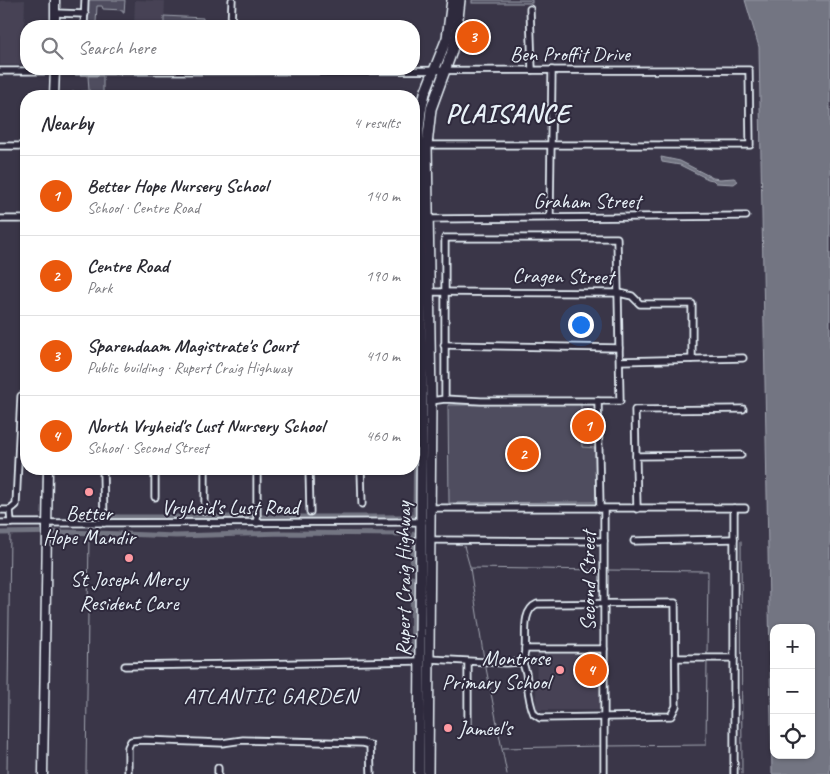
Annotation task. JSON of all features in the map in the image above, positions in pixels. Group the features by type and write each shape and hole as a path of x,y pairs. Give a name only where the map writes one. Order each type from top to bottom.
{"main road":[{"path":"55,0 55,20"},
{"name":"Rupert Craig Highway","path":"420,362 422,292 421,112 425,93 447,38 452,0"},
{"name":"Rupert Craig Highway","path":"420,146 456,36 460,0"},
{"path":"54,90 55,75"},
{"name":"Rupert Craig Highway","path":"419,774 431,540 431,401 422,292"},
{"path":"43,774 48,475"},
{"name":"Rupert Craig Highway","path":"419,475 428,774"}],"street":[{"path":"84,20 85,0"},
{"path":"231,20 232,0"},
{"path":"530,9 532,70"},
{"path":"55,13 85,14"},
{"name":"Ben Proffit Drive","path":"420,70 750,70 750,145 551,145"},
{"path":"550,217 552,70"},
{"name":"Ben Proffit Drive","path":"0,71 20,71"},
{"path":"420,146 551,145"},
{"path":"0,146 20,146"},
{"name":"Graham Street","path":"421,219 746,216"},
{"path":"0,219 20,219"},
{"path":"431,401 445,399 620,401 617,238 445,238 445,399"},
{"name":"Cragen Street","path":"422,292 618,293 632,296 640,304 692,304 692,359"},
{"path":"444,345 620,348"},
{"path":"620,361 743,358"},
{"name":"Second Street","path":"598,401 604,541 604,774"},
{"path":"637,509 635,410 743,409"},
{"path":"0,510 10,510 16,505 20,418"},
{"path":"636,456 741,455"},
{"path":"103,475 104,522"},
{"path":"155,475 155,497"},
{"path":"205,475 205,511"},
{"path":"257,475 257,522"},
{"path":"309,475 310,512"},
{"path":"361,475 362,504"},
{"path":"431,508 745,508"},
{"path":"734,508 734,774"},
{"path":"10,510 11,523"},
{"name":"Vryheid's Lust Road","path":"0,523 47,529 104,522 431,522"},
{"path":"634,541 734,539"},
{"path":"431,540 604,541"},
{"path":"604,603 675,603 676,706 671,716 537,717 530,705 526,671 522,662 529,610 537,604 604,603"},
{"path":"525,649 604,649"},
{"path":"676,658 734,658"},
{"path":"125,666 425,660 522,662"},
{"path":"468,662 468,727"},
{"path":"128,774 128,747 131,741 142,740 222,743 243,740 362,743 370,745 371,774"}],"shaded area":[{"path":"25,0 24,20 20,20 20,65 0,65 0,1"},
{"path":"87,0 125,0 124,13 123,10 103,9 102,6 97,6 96,20 86,20"},
{"path":"135,0 165,1 164,20 134,20"},
{"path":"472,0 532,0 532,3 472,3"},
{"path":"164,16 203,18 203,20 164,20"},
{"path":"88,76 103,76 103,90 89,90"},
{"path":"581,404 595,404 595,448 582,448"},
{"path":"581,404 582,447 595,448 596,502 449,503 448,405"},
{"name":"Montrose Primary School","path":"601,651 600,710 539,710 536,707 537,652"}],"water":[{"path":"745,0 830,0 830,774 772,774 772,759 815,759 815,624 770,624 770,662 759,47"},
{"path":"661,157 680,161 713,178 734,178 738,181 734,184 716,183 680,165 662,162"}],"waterway":[{"path":"94,517 415,517 416,475"},
{"path":"0,533 68,532 176,536 284,533 408,534"},
{"path":"7,774 10,533"},
{"path":"86,774 89,533"},
{"path":"412,568 414,534"},
{"path":"741,541 742,774"},
{"path":"464,546 470,567"},
{"path":"484,659 470,568 601,570"},
{"path":"605,570 708,571 707,655"},
{"path":"412,578 413,655"},
{"path":"606,746 706,745 707,661"},
{"path":"485,663 507,774"},
{"path":"503,748 602,746"}],"place":[{"name":"Sparendaam Magistrate's Court","path":"473,37"},
{"name":"Better Hope Nursery School","path":"588,426"},
{"name":"Centre Road","path":"523,454"},
{"name":"Better Hope Mandir","path":"89,492"},
{"name":"St Joseph Mercy Resident Care","path":"129,558"},
{"name":"Montrose Primary School","path":"560,670"},
{"name":"North Vryheid's Lust Nursery School","path":"591,670"},
{"name":"Jameel's","path":"448,728"}],"district":[{"name":"PLAISANCE","path":"508,113"},
{"name":"ATLANTIC GARDEN","path":"271,695"}]}
